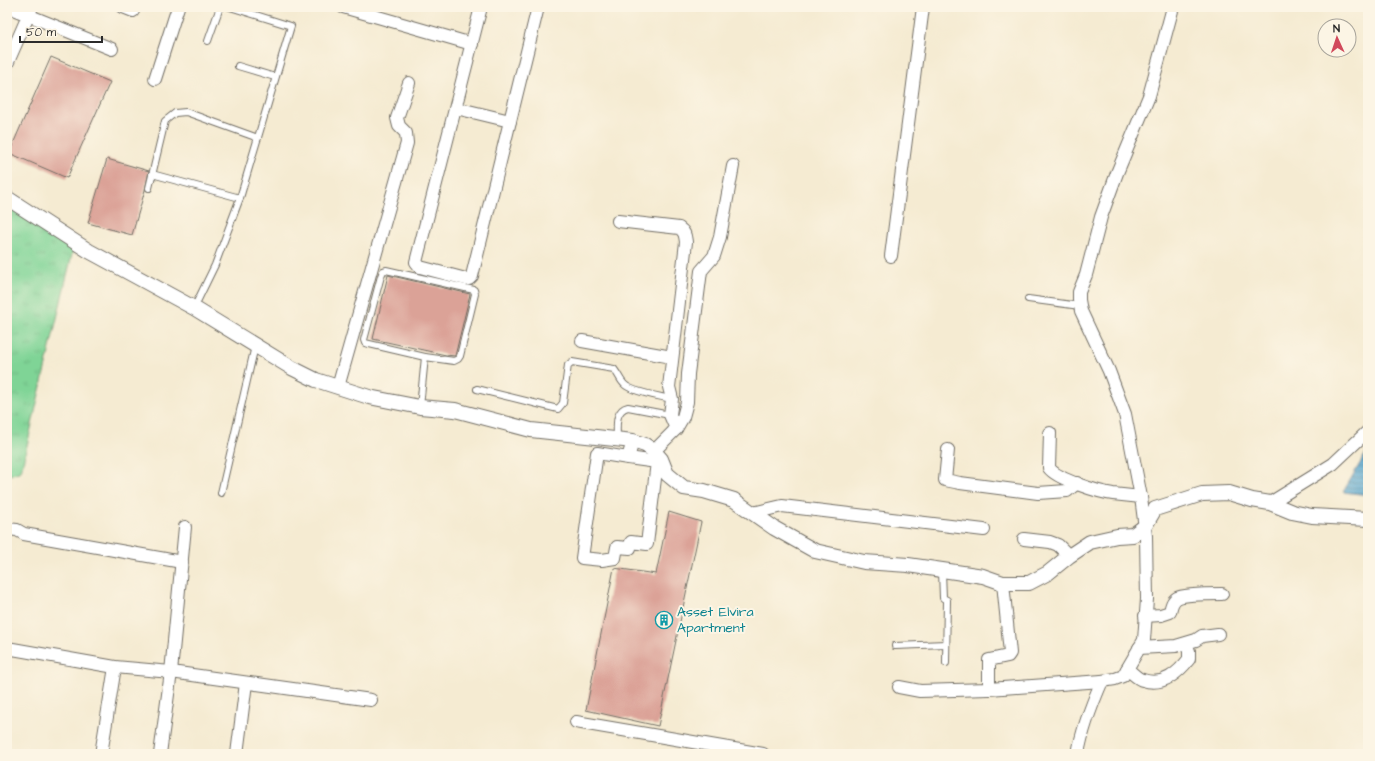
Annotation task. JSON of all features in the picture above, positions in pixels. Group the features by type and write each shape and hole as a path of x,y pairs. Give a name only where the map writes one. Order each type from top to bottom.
{"street":[{"path":"8,7 30,11 112,49"},
{"path":"155,79 178,7"},
{"path":"343,7 367,10 472,44"},
{"path":"481,7 416,262 420,267 466,279 469,279 472,276 538,7"},
{"path":"891,256 923,7"},
{"path":"899,687 920,691 989,689 1115,679 1123,676 1144,640 1147,591 1146,536 1141,497 1125,414 1109,371 1078,300 1079,292 1086,276 1102,217 1117,173 1149,96 1173,7"},
{"path":"7,64 30,11"},
{"path":"338,387 407,143 406,133 399,126 397,118 409,83"},
{"path":"456,108 510,121"},
{"path":"654,451 676,429 683,417 687,402 688,374 701,271 714,256 720,237 733,166"},
{"path":"7,198 90,251 194,308 292,368 316,380 370,397 420,407 456,410 531,430 633,441 645,445 654,451 661,460 668,474 684,488 704,491 734,500 774,528 815,551 864,562 908,565 983,576 1003,582 1029,583 1048,573 1069,556 1090,542 1117,536 1133,535 1145,526 1155,509 1202,494 1229,493 1252,500 1270,502 1292,512 1312,516 1368,519"},
{"path":"618,221 679,228 685,235 686,242 669,387 672,399 670,415 676,429"},
{"path":"582,341 672,357"},
{"path":"1270,502 1333,464 1368,431"},
{"path":"1050,433 1049,468 1052,472 1060,477 1111,494 1141,497"},
{"path":"628,458 633,441"},
{"path":"948,450 945,480 1038,493 1068,491 1077,483"},
{"path":"597,453 628,458 657,462 647,544 631,542 630,548 617,547 615,558 602,560 582,558 597,453"},
{"path":"753,513 782,506 984,530"},
{"path":"160,754 171,672 186,527"},
{"path":"7,529 17,530 24,534 182,562"},
{"path":"1024,539 1050,542 1058,545 1069,556"},
{"path":"989,689 989,660 1008,656 1010,653 1003,582"},
{"path":"1145,616 1161,615 1170,612 1172,603 1177,598 1222,594"},
{"path":"1139,648 1176,646 1186,644 1202,636 1218,634"},
{"path":"1127,669 1142,680 1154,682 1168,679 1180,670 1189,659 1189,651 1186,644"},
{"path":"7,648 115,667 171,672 246,684 371,700"},
{"path":"101,754 115,667"},
{"path":"1078,754 1093,701 1102,681"},
{"path":"237,754 246,684"},
{"path":"576,722 763,754"}],"lane":[{"path":"208,41 220,7"},
{"path":"194,308 215,265 240,198 291,26 230,7"},
{"path":"238,66 275,77"},
{"path":"149,188 165,121 175,113 186,112 258,138"},
{"path":"152,174 240,198"},
{"path":"386,270 474,290 460,356 458,359 454,361 425,356 365,343 364,340 383,271 386,270"},
{"path":"1028,299 1080,306"},
{"path":"221,493 255,346"},
{"path":"420,407 425,356"},
{"path":"477,389 558,409 563,403 568,365 572,362 614,369 624,384 629,388 672,399"},
{"path":"617,439 618,416 624,408 628,407 670,415"},
{"path":"942,571 943,598 947,600 946,663"},
{"path":"896,646 946,644"}],"green space":[{"path":"7,204 73,250 21,471 7,476"}],"water":[{"path":"1368,450 1368,495 1343,492"}],"building":[{"path":"51,57 110,82 67,178 9,153"},
{"path":"107,159 149,171 132,235 88,223"},
{"path":"388,275 470,294 455,356 373,339"},
{"name":"Asset Elvira Apartment","path":"669,512 701,522 658,726 586,710 614,568 656,574"}],"place":[{"name":"Asset Elvira Apartment","path":"664,620"}]}
